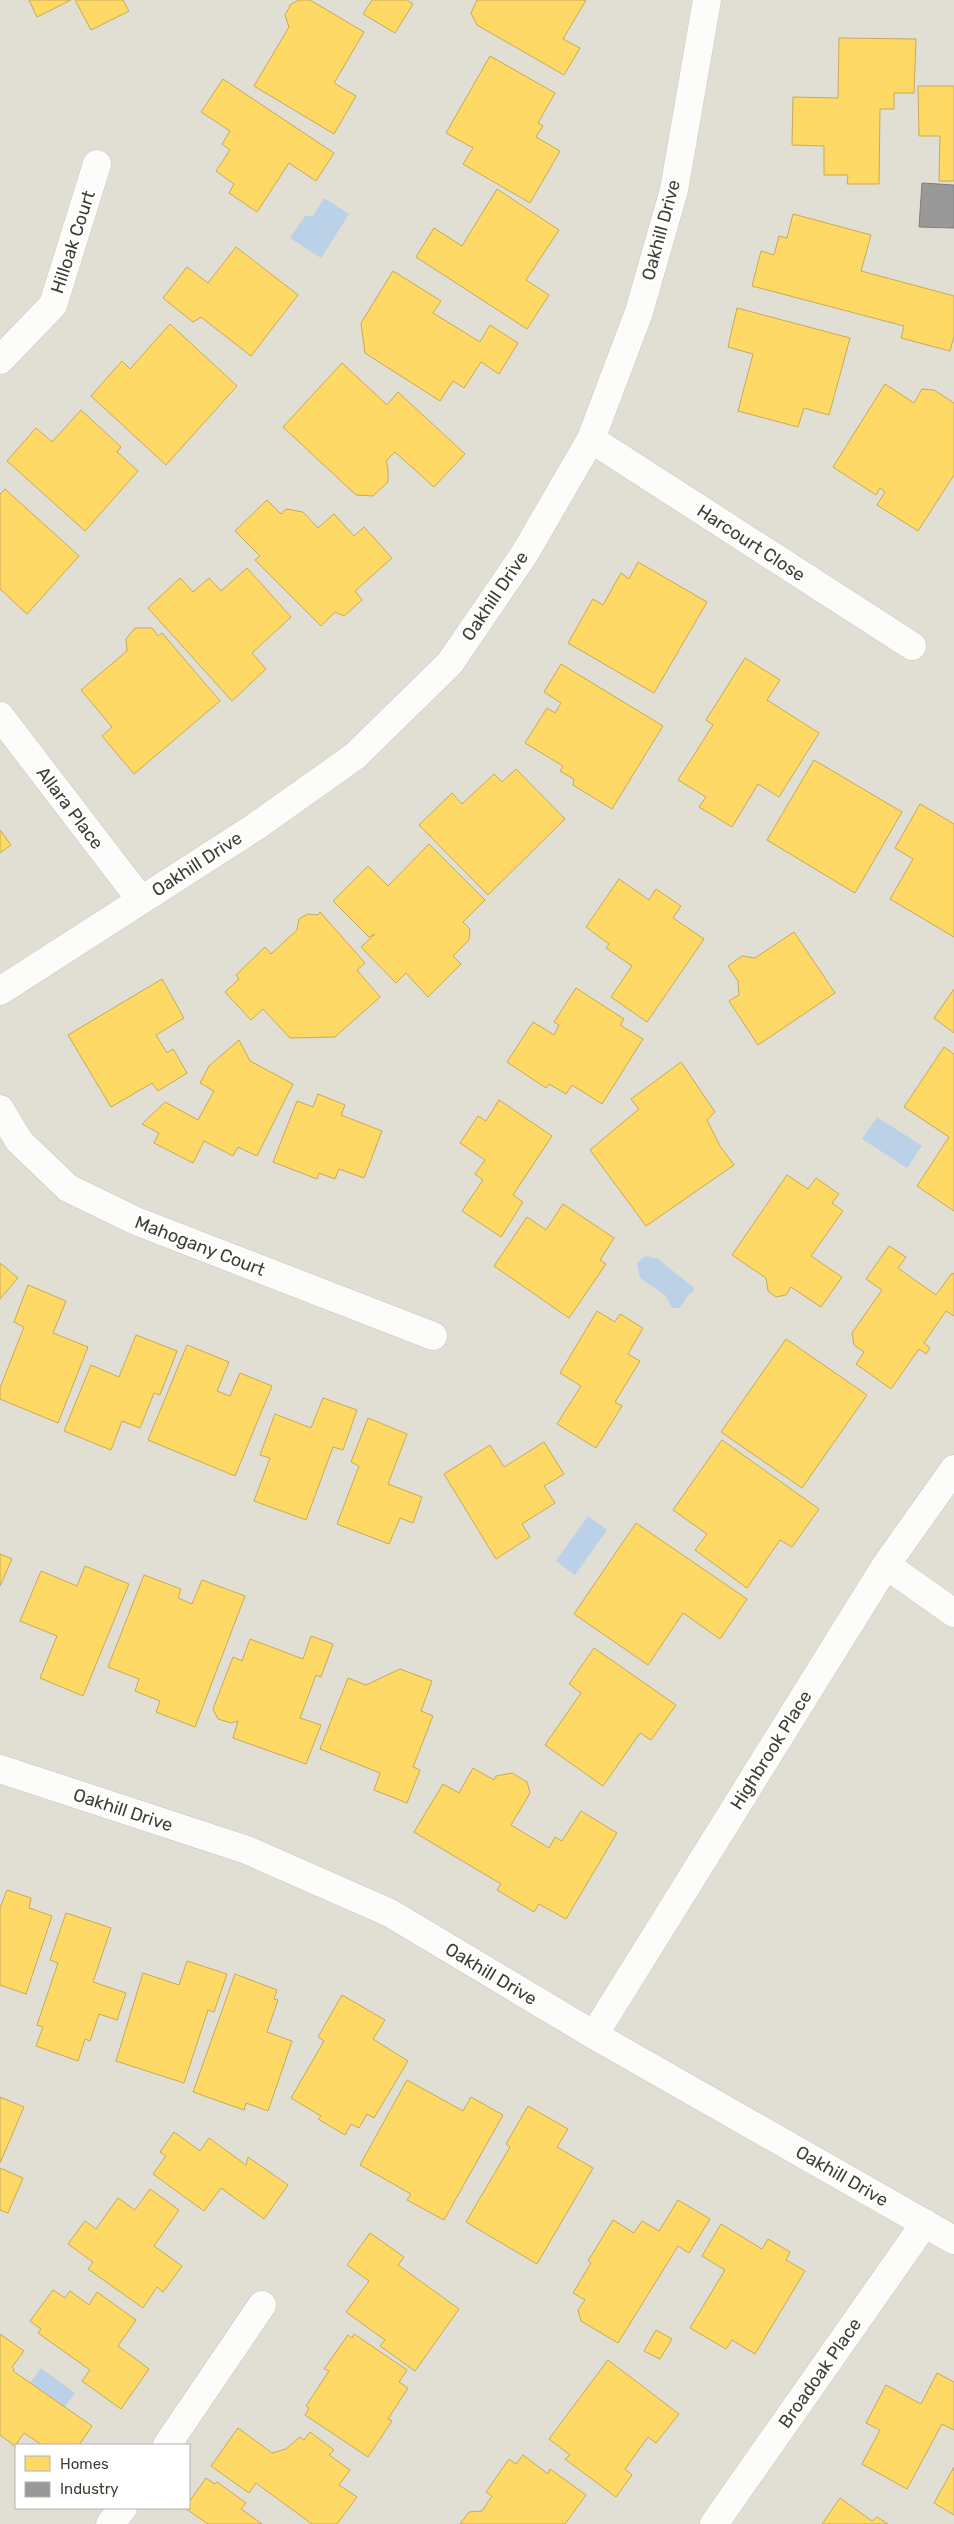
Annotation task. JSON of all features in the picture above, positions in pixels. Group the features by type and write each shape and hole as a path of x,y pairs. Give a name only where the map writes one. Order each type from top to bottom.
{"street":[{"name":"Oakhill Drive","path":"0,991 255,827 356,756 450,663 525,553 591,439 639,312 674,190 708,0"},
{"name":"Hilloak Court","path":"0,360 53,305 98,164"},
{"name":"Harcourt Close","path":"591,439 912,646"},
{"name":"Allara Place","path":"0,716 141,900"},
{"name":"Mahogany Court","path":"0,1109 19,1140 68,1188 136,1221 433,1336"},
{"name":"Highbrook Place","path":"594,2035 886,1565 954,1469"},
{"path":"886,1565 954,1613"},
{"name":"Oakhill Drive","path":"0,1770 247,1850 390,1913 594,2035 954,2240"},
{"name":"Broadoak Place","path":"714,2524 925,2223"},
{"path":"168,2444 262,2305"},
{"path":"110,2524 122,2509"}],"shaded area":[{"path":"0,0 954,0 954,2524 0,2524"}],"water":[{"path":"324,198 349,214 321,258 290,238 305,216 313,216"},
{"path":"877,1117 922,1146 907,1168 862,1139"},
{"path":"647,1256 658,1259 694,1288 694,1291 689,1294 680,1308 672,1308 665,1295 640,1278 637,1264 642,1258"},
{"path":"588,1516 607,1530 575,1575 556,1561"},
{"path":"41,2368 75,2393 62,2411 28,2386"}],"building: Homes":[{"path":"29,0 71,0 37,17"},
{"path":"75,0 123,0 129,11 91,30"},
{"path":"299,0 310,0 364,32 334,83 356,96 334,134 254,86 289,27 285,15 291,4"},
{"path":"372,0 407,0 413,4 395,33 363,14"},
{"path":"477,0 586,0 563,39 580,48 564,75 477,25 471,13"},
{"path":"839,38 916,39 914,93 894,93 894,109 880,109 879,184 847,184 848,175 824,175 824,146 792,145 793,97 838,98"},
{"path":"490,56 555,93 538,123 543,126 536,137 560,151 530,203 463,164 473,148 446,133"},
{"path":"223,79 334,153 316,181 289,163 257,212 229,193 234,184 216,171 230,150 222,144 230,131 201,112"},
{"path":"918,86 954,86 954,181 939,181 940,136 919,136"},
{"path":"497,189 559,230 526,280 549,295 527,329 416,257 434,228 462,246"},
{"path":"793,214 871,235 861,271 954,296 954,336 950,351 901,338 904,326 752,286 761,251 774,255 779,236 787,238"},
{"path":"236,247 298,295 251,356 201,317 193,322 163,298 187,267 208,283"},
{"path":"393,271 441,301 433,313 480,342 490,325 518,343 499,374 481,362 464,388 453,381 440,401 365,353 361,323"},
{"path":"737,308 850,338 829,415 804,408 798,427 738,411 753,354 728,347"},
{"path":"170,324 237,386 166,465 91,396 122,361 130,369"},
{"path":"342,363 387,405 398,392 465,454 434,487 395,452 386,461 388,482 373,496 356,495 283,427"},
{"path":"885,384 914,403 922,389 934,390 954,403 954,475 918,531 877,505 885,492 880,488 876,495 833,467"},
{"path":"81,410 121,447 117,452 138,471 85,531 7,461 36,428 52,442"},
{"path":"5,489 79,556 27,614 0,589 0,494"},
{"path":"267,500 281,514 286,509 303,512 318,528 334,514 354,536 364,527 392,558 355,591 362,600 344,616 335,612 321,626 255,560 260,556 235,531"},
{"path":"638,562 707,602 654,693 568,643 593,599 603,605 621,573 629,579"},
{"path":"247,568 291,617 252,653 266,669 232,701 148,608 180,578 193,592 209,578 221,591"},
{"path":"135,628 152,628 158,636 162,633 220,701 134,774 102,736 112,727 81,690 127,651 126,639"},
{"path":"745,658 780,680 767,700 819,733 779,797 758,784 732,827 699,807 706,797 678,780 713,725 706,720"},
{"path":"561,664 663,726 612,809 573,785 574,779 560,771 563,766 525,743 547,708 555,713 561,703 544,692"},
{"path":"814,760 902,812 855,893 767,840"},
{"path":"516,769 565,819 488,895 419,825 452,793 462,804 494,774 502,782"},
{"path":"920,804 954,824 954,937 890,899 913,859 895,848"},
{"path":"0,830 11,845 0,853"},
{"path":"429,844 485,900 463,922 470,929 469,940 453,956 461,964 428,997 406,973 396,983 361,947 375,934 369,937 333,901 368,866 388,886"},
{"path":"619,879 649,900 656,889 681,906 673,918 704,939 647,1022 611,997 632,966 606,948 609,944 586,927"},
{"path":"320,912 365,963 357,970 380,997 335,1037 290,1038 263,1009 251,1020 225,992 239,979 236,975 265,947 271,954 297,930 299,919 308,914 318,915"},
{"path":"794,932 835,993 758,1045 729,1001 739,995 738,981 728,966 742,956 755,958"},
{"path":"162,979 184,1018 156,1035 167,1053 173,1049 187,1073 158,1091 152,1083 111,1107 68,1035"},
{"path":"576,988 624,1019 620,1025 643,1039 602,1104 572,1085 566,1094 549,1084 546,1088 507,1062 533,1022 554,1035 559,1025 554,1022"},
{"path":"954,989 954,1033 934,1018"},
{"path":"239,1040 250,1061 293,1084 257,1156 238,1147 233,1156 204,1141 193,1163 154,1143 159,1133 142,1124 165,1102 198,1120 214,1091 200,1083 209,1066"},
{"path":"944,1047 954,1054 954,1211 917,1186 949,1137 904,1107"},
{"path":"681,1062 715,1112 707,1120 720,1146 734,1165 646,1226 590,1150 639,1109 631,1099"},
{"path":"318,1094 345,1105 341,1115 382,1131 364,1178 339,1169 335,1179 319,1173 317,1179 273,1162 297,1101 313,1107"},
{"path":"499,1100 552,1136 513,1195 523,1202 501,1237 462,1211 483,1180 475,1174 485,1160 460,1143 478,1116 486,1121"},
{"path":"787,1175 808,1189 816,1178 839,1194 832,1203 843,1211 811,1256 842,1277 821,1307 791,1287 786,1295 776,1297 768,1291 766,1278 732,1255"},
{"path":"563,1204 614,1238 600,1260 606,1264 569,1318 494,1266 527,1217 546,1230"},
{"path":"889,1246 906,1257 898,1268 936,1295 952,1273 954,1274 954,1316 946,1311 924,1343 930,1348 926,1354 919,1349 891,1389 856,1364 864,1352 854,1345 852,1333 882,1290 866,1279"},
{"path":"0,1263 18,1278 0,1299"},
{"path":"28,1285 66,1301 53,1333 88,1347 58,1423 0,1399 0,1388 24,1327 14,1322"},
{"path":"597,1311 615,1322 620,1314 643,1328 628,1354 640,1361 615,1402 622,1406 596,1448 557,1424 581,1386 560,1373"},
{"path":"136,1335 177,1351 160,1395 154,1393 140,1428 122,1421 111,1450 64,1431 91,1365 119,1377"},
{"path":"786,1339 867,1395 802,1488 721,1432"},
{"path":"187,1345 229,1362 217,1391 230,1396 240,1373 272,1386 235,1476 148,1440"},
{"path":"323,1398 357,1410 343,1450 333,1447 306,1520 254,1501 270,1458 260,1455 275,1414 311,1428"},
{"path":"368,1418 407,1434 388,1484 422,1497 413,1523 400,1518 389,1544 337,1524 359,1466 351,1462"},
{"path":"722,1440 819,1509 792,1547 780,1540 747,1588 695,1550 707,1534 673,1510"},
{"path":"544,1442 564,1474 544,1486 555,1503 522,1524 530,1537 496,1559 444,1474 490,1445 504,1467"},
{"path":"636,1523 747,1599 720,1639 683,1613 648,1665 574,1614"},
{"path":"0,1554 12,1559 0,1586"},
{"path":"85,1566 129,1584 83,1696 40,1678 57,1636 20,1621 41,1571 77,1586"},
{"path":"144,1575 181,1589 178,1598 192,1604 202,1580 245,1596 195,1727 156,1712 160,1701 135,1691 139,1679 108,1667"},
{"path":"311,1636 333,1644 321,1677 316,1675 300,1718 321,1725 306,1764 233,1738 238,1721 231,1723 218,1719 213,1709 233,1657 242,1661 250,1639 303,1659"},
{"path":"594,1648 676,1705 651,1740 640,1733 603,1786 545,1745 581,1693 569,1684"},
{"path":"400,1669 432,1681 421,1711 433,1716 413,1767 420,1770 407,1803 374,1790 380,1773 320,1749 348,1678 366,1685"},
{"path":"473,1768 494,1780 496,1776 512,1773 527,1782 530,1793 511,1825 549,1848 555,1837 562,1841 581,1811 617,1833 566,1919 539,1904 534,1912 497,1890 501,1884 414,1832 443,1784 459,1793"},
{"path":"7,1890 31,1898 29,1908 52,1916 26,1994 0,1985 0,1908"},
{"path":"66,1913 111,1928 93,1982 126,1993 117,2020 99,2014 90,2041 85,2039 78,2061 36,2046 43,2027 37,2025 58,1963 50,1960"},
{"path":"187,1961 227,1974 214,2012 208,2010 184,2083 116,2061 143,1973 179,1985"},
{"path":"235,1974 277,1990 274,1999 278,2000 267,2032 292,2041 268,2111 246,2103 244,2110 193,2092"},
{"path":"342,1995 385,2020 373,2039 408,2061 374,2118 367,2114 359,2128 351,2124 345,2135 318,2119 321,2116 291,2098 324,2041 318,2037"},
{"path":"407,2080 463,2111 471,2097 503,2115 444,2220 407,2200 411,2194 360,2165"},
{"path":"0,2097 24,2107 0,2163"},
{"path":"528,2106 568,2129 557,2147 593,2168 537,2264 466,2222 510,2147 506,2144"},
{"path":"174,2132 200,2151 209,2138 246,2165 248,2157 288,2185 264,2219 221,2188 204,2211 153,2174 166,2156 160,2152"},
{"path":"0,2168 23,2178 8,2213 0,2210"},
{"path":"150,2189 179,2210 154,2246 182,2266 163,2292 157,2287 143,2308 88,2269 93,2262 68,2244 85,2221 96,2229 118,2198 135,2210"},
{"path":"678,2200 710,2219 689,2253 678,2246 618,2343 581,2321 578,2310 585,2300 573,2293 591,2263 588,2261 613,2220 634,2233 642,2221 659,2231"},
{"path":"721,2224 762,2249 768,2239 790,2252 786,2260 805,2271 755,2354 732,2340 726,2349 690,2328 725,2270 702,2256"},
{"path":"370,2233 404,2257 398,2265 459,2309 415,2371 380,2346 385,2340 346,2312 369,2281 347,2265"},
{"path":"53,2290 65,2298 70,2291 89,2305 97,2292 136,2320 118,2346 149,2369 121,2409 82,2381 90,2370 38,2333 41,2329 30,2321"},
{"path":"656,2330 672,2339 660,2359 644,2351"},
{"path":"0,2334 24,2351 12,2367 13,2371 92,2426 80,2444 40,2444 24,2433 15,2446 0,2435"},
{"path":"354,2334 407,2370 399,2382 408,2388 388,2419 392,2421 368,2457 305,2415 309,2408 306,2406 329,2371 324,2369 348,2335 352,2338"},
{"path":"608,2360 679,2414 656,2443 648,2437 625,2469 632,2475 616,2497 565,2459 570,2455 549,2439"},
{"path":"937,2373 954,2382 954,2430 942,2424 907,2489 862,2464 880,2430 866,2423 886,2385 921,2404"},
{"path":"238,2428 272,2453 286,2449 300,2437 304,2440 310,2432 334,2450 329,2455 350,2470 339,2485 357,2497 337,2524 312,2524 256,2483 249,2493 211,2466"},
{"path":"523,2455 548,2474 550,2469 586,2495 565,2524 460,2524 469,2512 482,2511 492,2496 486,2492 509,2459 516,2464"},
{"path":"954,2467 954,2515 934,2503"},
{"path":"206,2478 215,2484 217,2482 246,2503 241,2509 262,2524 208,2524 186,2509 190,2509 190,2501"},
{"path":"840,2498 872,2521 877,2517 888,2524 822,2524"}],"building: Industry":[{"path":"922,183 954,185 954,228 919,227"}]}
